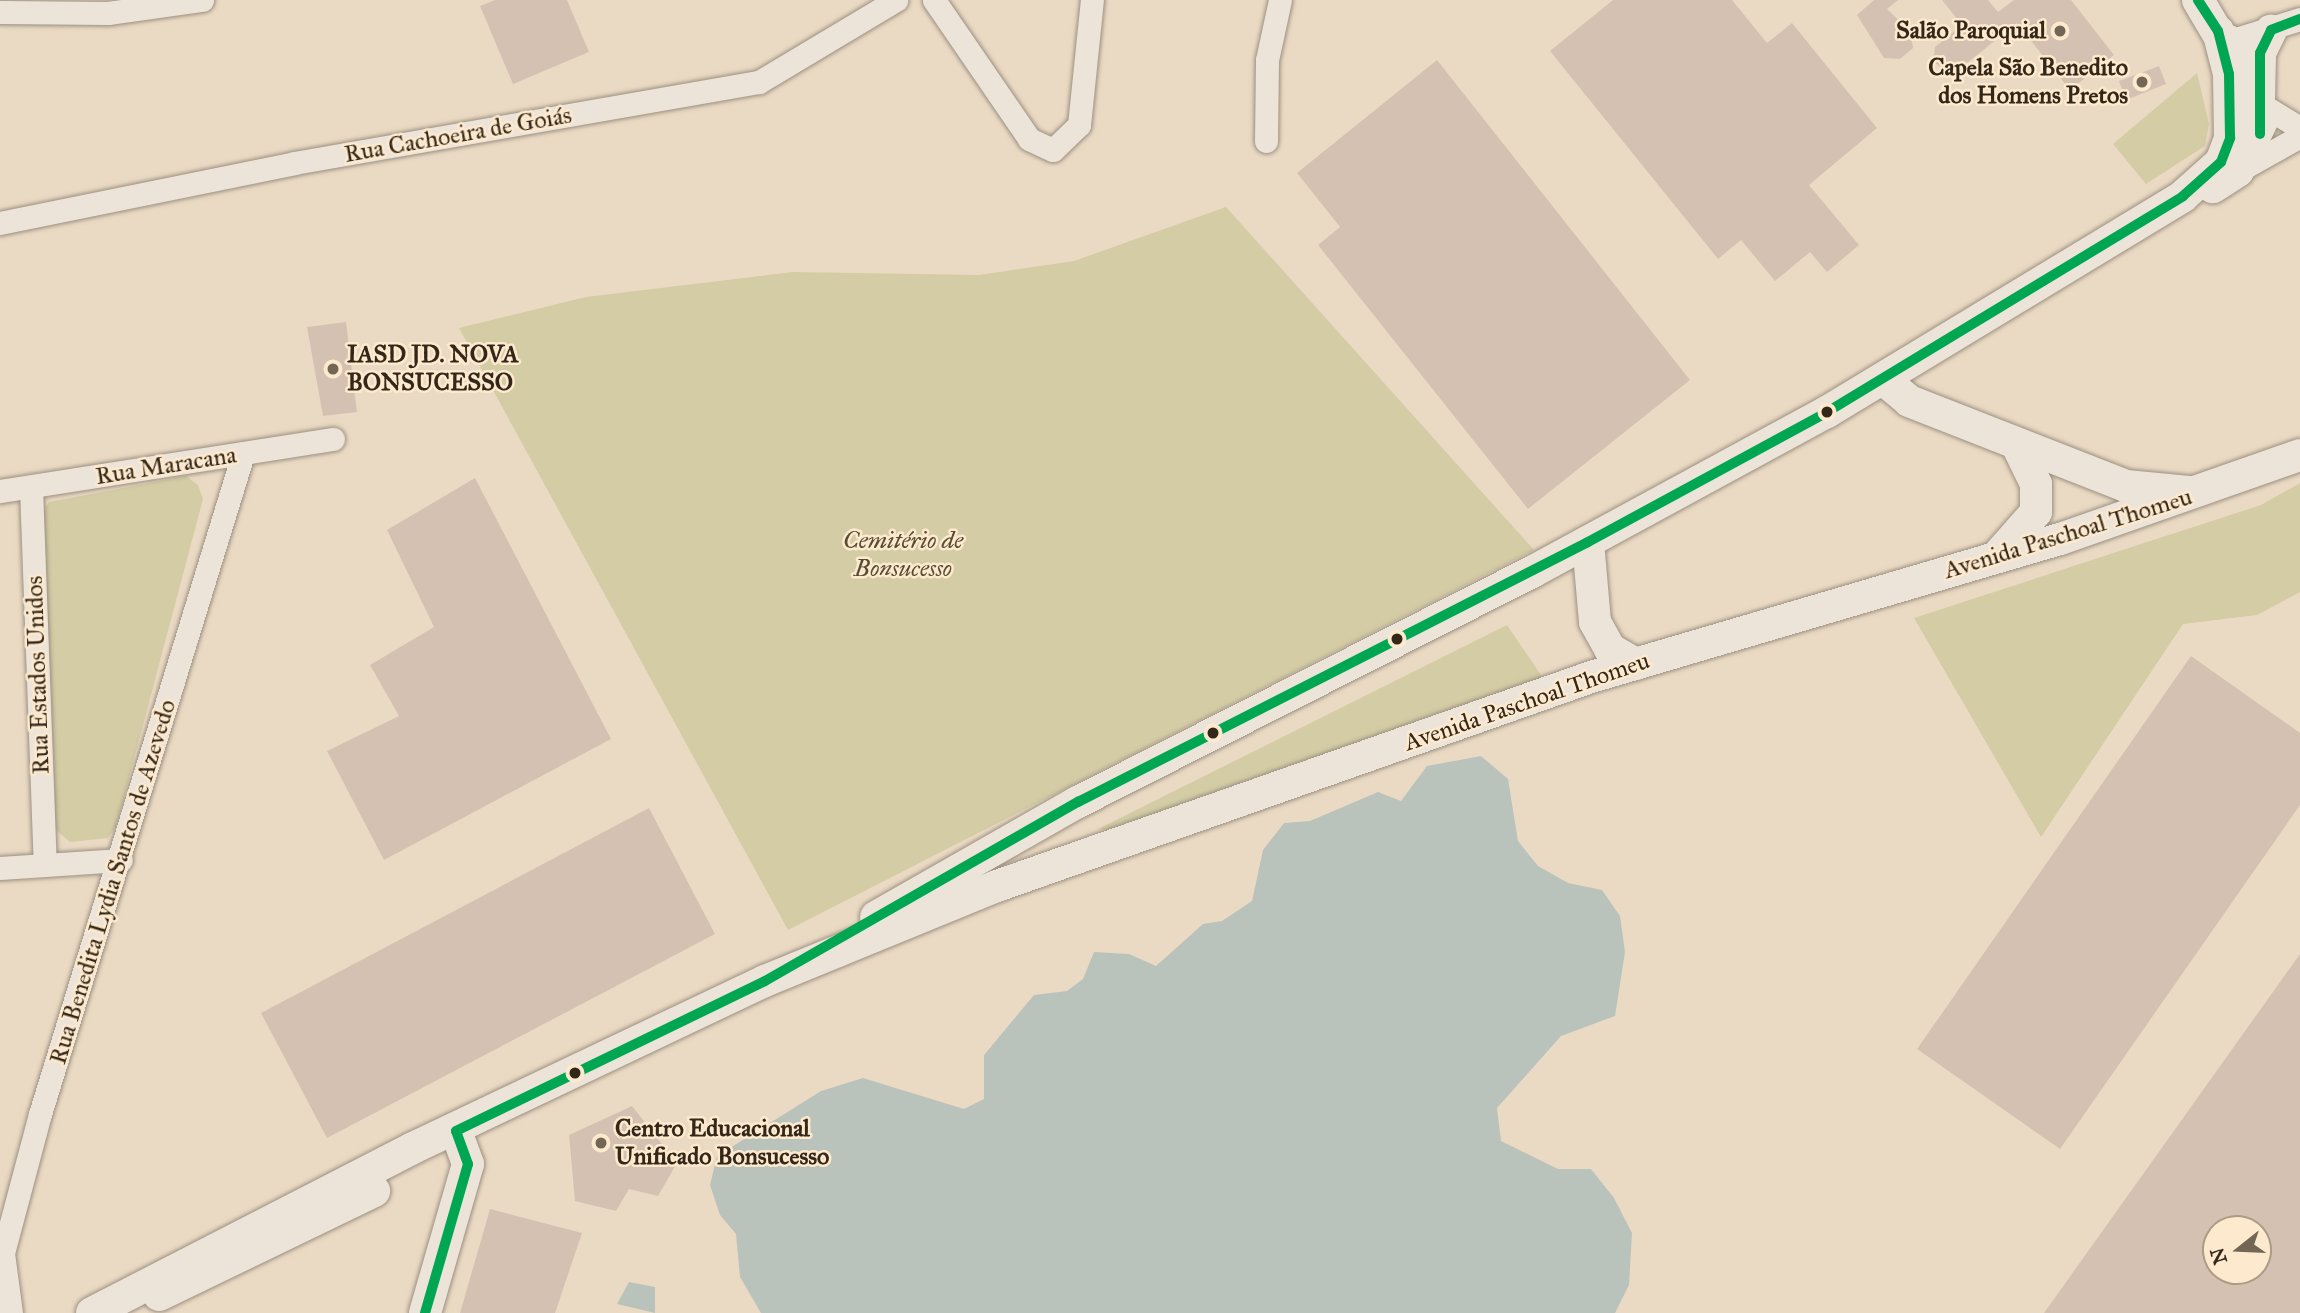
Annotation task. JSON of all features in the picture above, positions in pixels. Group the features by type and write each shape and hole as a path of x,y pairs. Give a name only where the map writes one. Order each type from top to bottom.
{"main road":[{"path":"2198,0 2259,103"},
{"path":"2183,196 2201,195 2238,171 2259,139 2260,53 2286,25"},
{"path":"938,910 1115,797 1137,776 1588,542 1883,379 2183,196 2221,163 2230,138 2230,74 2218,31"},
{"path":"1883,379 1909,401 2126,486 2201,494"},
{"path":"1995,557 2036,512 2036,484 2017,445"},
{"name":"Avenida Paschoal Thomeu","path":"92,1313 456,1131 765,981 938,910 1636,664 2201,494 2300,455"},
{"path":"1588,542 1595,622 1610,649 1636,664"},
{"name":"Avenida Paschoal Thomeu","path":"765,981 1078,802 1137,776"},
{"path":"425,1313 468,1164 456,1131"},
{"name":"Avenida Paschoal Thomeu","path":"106,1313 207,1276 333,1213 424,1165 456,1131"}],"street":[{"path":"0,12 107,13 202,0"},
{"name":"Rua Cachoeira de Goiás","path":"0,223 321,158 759,82 896,0"},
{"path":"934,0 1029,139 1043,149 1065,145 1079,125 1092,0"},
{"path":"1266,141 1267,60 1280,0"},
{"path":"2218,31 2236,39 2286,25"},
{"path":"2259,103 2300,128"},
{"path":"2238,171 2300,136"},
{"name":"Rua Maracana","path":"0,491 332,439"},
{"name":"Rua Benedita Lydia Santos de Azevedo","path":"11,1313 2,1253 243,454"},
{"name":"Rua Estados Unidos","path":"31,488 45,862"},
{"path":"0,868 45,862 121,860"}],"green space":[{"path":"2197,73 2209,124 2205,146 2146,184 2113,144"},
{"name":"Cemitério de Bonsucesso","path":"1226,207 1534,550 788,930 459,328 586,297 793,272 979,275 1074,261"},
{"path":"186,476 198,485 203,499 116,827 108,838 70,842 56,830 52,801 42,512 49,502"},
{"path":"2300,483 2300,592 2257,615 2183,624 2041,837 1914,618 2261,505"},
{"path":"1507,625 1543,678 1125,833 1098,829"}],"shaded area":[{"path":"1481,756 1508,779 1518,841 1538,866 1568,883 1602,890 1620,916 1625,952 1615,1016 1561,1036 1497,1108 1501,1141 1558,1169 1591,1169 1614,1198 1632,1233 1629,1285 1615,1313 761,1313 740,1277 736,1234 720,1215 710,1185 717,1156 821,1091 863,1078 964,1109 984,1099 984,1055 1034,995 1067,991 1083,979 1094,952 1129,954 1156,966 1203,924 1222,921 1252,901 1263,850 1284,823 1310,821 1378,792 1401,801 1427,766"},
{"path":"629,1282 655,1287 655,1313 617,1304"}],"building":[{"path":"495,0 567,0 589,52 513,84 480,6"},
{"path":"1613,0 1732,0 1767,43 1792,23 1877,128 1809,185 1859,245 1827,272 1810,252 1775,281 1741,240 1718,259 1550,51"},
{"path":"1874,0 1898,0 1887,9 1911,32 1913,48 1900,59 1884,58 1857,15"},
{"name":"Salão Paroquial","path":"1942,0 1988,0 1998,12 2014,0 2071,0 2114,55 2070,90 2017,23 1951,76 1933,61 1935,47 1962,25"},
{"path":"1437,60 1690,380 1528,509 1318,245 1340,227 1297,173"},
{"name":"Capela São Benedito dos Homens Pretos","path":"2159,66 2166,84 2126,100 2119,81"},
{"name":"IASD JD. NOVA BONSUCESSO","path":"346,322 357,412 323,416 307,327"},
{"path":"475,478 611,739 384,860 327,751 399,716 370,665 434,627 387,530"},
{"path":"2191,656 2300,733 2300,805 2060,1149 1917,1049"},
{"path":"649,808 715,934 327,1138 261,1013"},
{"path":"2300,954 2300,1313 2044,1313"},
{"path":"632,1106 677,1163 658,1196 629,1189 616,1211 575,1201 569,1135"},
{"path":"490,1209 582,1233 555,1313 460,1313"}],"transit line":[{"path":"456,1131 765,981 1078,802 1588,542 1827,412 2183,196 2221,162 2230,138 2229,74 2218,31 2198,0"},
{"path":"2260,134 2260,53 2271,30 2300,19"},
{"path":"425,1313 468,1164 456,1131"}],"place":[{"name":"Salão Paroquial","path":"2060,31"},
{"name":"Capela São Benedito dos Homens Pretos","path":"2142,82"},
{"name":"IASD JD. NOVA BONSUCESSO","path":"333,369"},
{"name":"Centro Educacional Unificado Bonsucesso","path":"601,1143"}]}
